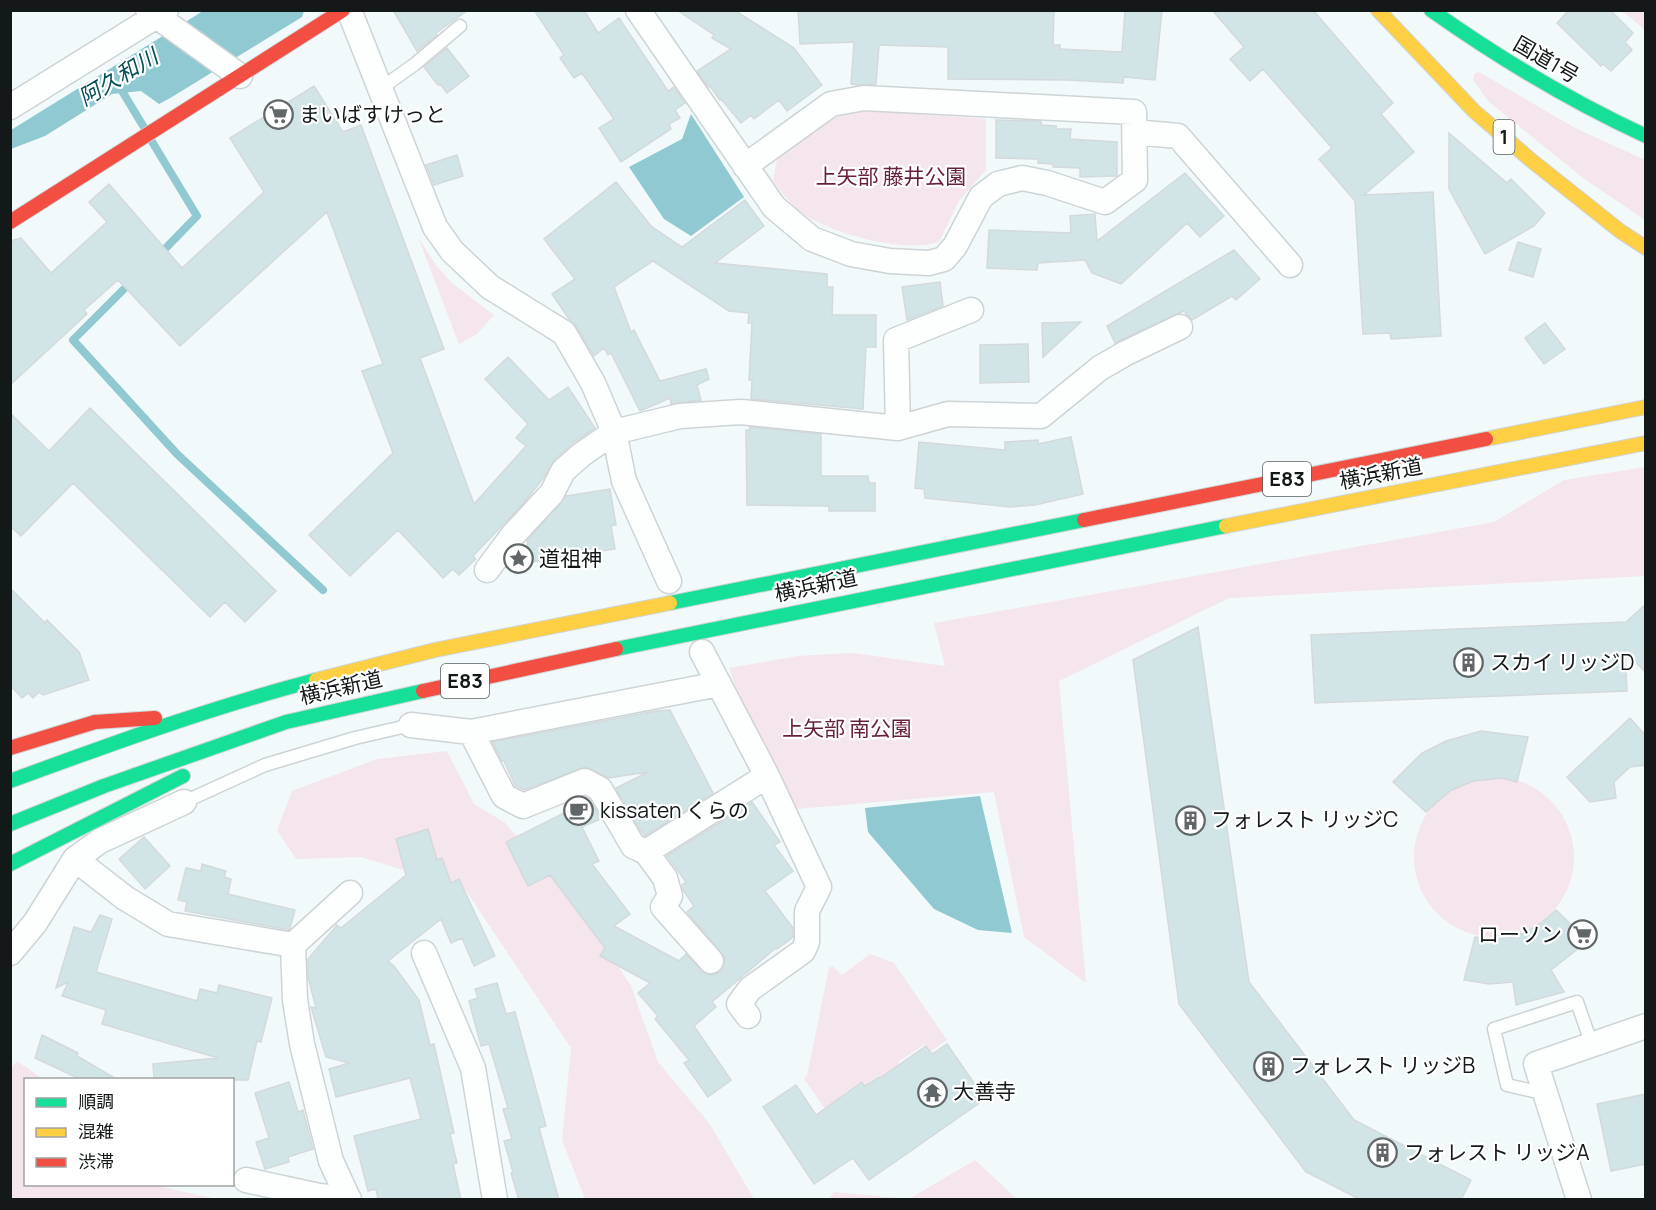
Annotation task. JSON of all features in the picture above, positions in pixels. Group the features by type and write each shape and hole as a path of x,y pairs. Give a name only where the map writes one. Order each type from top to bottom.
{"main road":[{"path":"10,222 235,72 344,10"},
{"name":"1","path":"1378,10 1452,82 1474,111 1532,161 1620,231 1646,248"},
{"name":"国道1号","path":"1431,10 1478,50 1646,136"},
{"name":"横浜新道","path":"10,781 190,716 258,695 435,650 1646,407"},
{"name":"横浜新道","path":"10,825 104,786 286,722 771,616 1646,443"},
{"path":"10,748 94,722 190,716"},
{"path":"10,864 286,722"}],"street":[{"path":"349,10 435,227 452,251 490,287 564,333 593,383 614,432 624,481 669,582"},
{"path":"638,10 745,166 774,207 812,238 851,254 890,261 929,263 944,259 955,246 981,198 998,184 1022,178 1047,183 1105,202 1135,180 1134,112 864,98 831,104 745,166"},
{"path":"10,107 159,15 235,72"},
{"path":"1135,132 1178,136 1290,265"},
{"path":"898,428 896,340 971,310"},
{"path":"487,570 513,535 552,493 563,471 582,454 614,432 680,416 741,412 898,428 948,414 1041,416 1100,368 1180,327"},
{"path":"702,652 767,776 819,887 807,911 807,942 803,951 750,989 739,1004 748,1016"},
{"path":"411,725 471,732 719,684"},
{"path":"471,732 504,796 523,806 585,781 600,789 633,846 646,852 665,878 670,896 663,907 711,960"},
{"path":"646,852 767,776"},
{"path":"10,953 35,923 75,859 100,841 184,802"},
{"path":"75,859 125,898 168,924 293,945"},
{"path":"349,1199 331,1161 302,1044 295,1000 293,945 350,892"},
{"path":"424,953 473,1068 495,1199"},
{"path":"1579,1200 1536,1064 1646,1026"},
{"path":"246,1180 319,1196 349,1199"}],"lane":[{"path":"380,90 416,64 460,26"},
{"path":"184,802 265,765 355,738 411,725"},
{"path":"1546,1094 1507,1085 1494,1029 1577,1002 1592,1045"}],"green space":[{"path":"1622,11 1645,11 1645,30"},
{"path":"1479,72 1575,128 1645,160 1645,220 1583,178 1488,101 1473,80 1475,73"},
{"name":"上矢部 藤井公園","path":"877,111 986,119 986,170 959,201 939,242 924,245 889,244 834,229 800,212 773,181 777,160 832,119 848,113"},
{"path":"418,237 436,265 452,283 494,315 477,334 459,344"},
{"name":"上矢部 南公園","path":"1645,467 1645,576 1229,598 1059,681 1086,983 1024,937 994,792 797,809 740,699 729,668 798,656 853,653 945,666 934,623 1494,522 1564,480"},
{"path":"447,751 474,804 504,822 575,899 631,986 658,1062 709,1123 754,1199 585,1199 562,1140 571,1048 465,889 361,857 296,859 277,830 292,791 377,759"},
{"path":"1494,777 1525,783 1551,800 1568,826 1574,857 1568,888 1551,914 1525,931 1494,937 1463,931 1437,914 1420,888 1414,857 1420,826 1437,800 1463,783"},
{"path":"870,954 894,963 947,1040 931,1051 925,1044 898,1062 902,1069 884,1082 879,1075 866,1084 863,1081 843,1094 845,1097 826,1110 804,1079 807,1076 829,968 833,966 842,975"},
{"path":"17,1061 42,1078 24,1078 24,1186 158,1186 217,1199 11,1199 10,1069"},
{"path":"975,1160 1017,1199 909,1199"},
{"path":"834,1192 909,1199 829,1199"}],"water":[{"name":"阿久和川","path":"203,11 304,11 302,17 159,104 141,91 112,94 45,136 11,149 11,130"},
{"path":"691,114 744,197 691,236 664,219 629,167 682,139"},
{"path":"980,796 1012,933 978,930 934,909 868,832 865,808"}],"building":[{"path":"393,10 468,10 436,33 437,35 417,51"},
{"path":"534,10 584,10 598,33 619,18 668,91 674,87 685,103 675,110 680,118 669,124 671,129 621,162 599,128 614,119 582,73 574,78 560,58 564,55"},
{"path":"677,10 734,10 794,48 822,85 787,111 779,100 754,119 751,115 741,123 710,86 708,87 697,71 731,49 712,38 714,35"},
{"path":"798,10 1054,10 1053,45 1060,45 1060,49 1122,52 1125,10 1162,10 1155,80 1124,77 1123,83 948,79 948,47 879,45 876,84 858,85 851,84 854,42 800,44"},
{"path":"1212,10 1313,10 1393,103 1381,114 1414,152 1364,195 1433,192 1441,336 1391,339 1390,333 1363,334 1355,201 1319,159 1332,148 1263,69 1250,81 1230,59 1244,47"},
{"path":"1569,10 1610,10 1633,33 1625,42 1632,50 1611,71 1603,64 1601,66 1557,23"},
{"path":"447,48 469,76 447,93 424,67"},
{"path":"314,86 343,132 361,125 444,349 420,358 474,504 526,446 516,438 528,424 485,379 508,357 549,400 568,387 595,428 554,460 523,504 473,556 476,559 459,575 453,569 443,578 398,530 350,576 309,535 393,453 362,371 383,364 327,212 180,346 118,280 84,310 87,314 10,385 10,241 21,238 51,273 107,222 89,202 109,184 182,268 264,192 230,138"},
{"path":"996,120 1041,121 1041,125 1056,126 1056,129 1071,129 1070,139 1117,142 1117,176 1080,177 1080,168 1053,167 1053,164 1038,163 1038,159 996,158"},
{"path":"1449,133 1507,183 1511,179 1545,213 1534,226 1485,254 1449,189"},
{"path":"457,155 463,176 434,185 426,165"},
{"path":"1185,173 1224,216 1200,237 1187,223 1121,284 1092,273 1085,260 1038,263 1037,270 987,268 989,230 1071,233 1070,216 1095,214 1097,241"},
{"path":"616,182 651,226 682,247 745,200 764,226 715,263 827,274 827,287 833,287 832,315 876,315 876,347 866,347 863,409 751,399 752,380 749,380 752,323 748,323 749,313 729,311 653,261 614,287 631,332 634,330 660,381 706,369 709,379 697,385 701,400 671,404 670,398 640,411 611,353 608,355 604,348 594,356 576,326 552,294 575,279 544,239"},
{"path":"1518,242 1541,249 1533,277 1509,270"},
{"path":"1234,250 1260,279 1236,300 1232,296 1192,320 1184,311 1115,343 1107,326"},
{"path":"940,282 943,306 907,320 902,287"},
{"path":"1081,322 1043,357 1042,323"},
{"path":"1545,323 1565,349 1544,364 1525,338"},
{"path":"1028,344 1029,382 980,383 980,345"},
{"path":"90,408 276,591 245,622 225,602 210,617 73,483 21,536 10,526 10,413 49,451"},
{"path":"750,427 821,434 821,476 868,476 869,483 875,483 875,511 829,511 829,506 747,505 746,430"},
{"path":"1071,437 1083,494 1035,505 1010,507 925,498 924,489 915,488 919,442 1005,450 1005,442 1038,440 1038,444"},
{"path":"610,489 616,525 611,526 615,549 531,562 527,541 566,496"},
{"path":"10,588 45,623 47,620 79,652 89,680 43,695 39,692 33,698 28,693 22,698 10,685"},
{"name":"スカイ リッジD","path":"1646,604 1646,673 1625,651 1627,691 1315,703 1311,635 1626,622"},
{"path":"1198,627 1249,982 1354,1120 1471,1180 1461,1200 1361,1200 1306,1172 1179,1004 1133,660"},
{"path":"670,710 713,793 645,836 616,788 648,772 609,778 585,767 524,790 515,785 492,742 656,711"},
{"path":"1630,718 1646,736 1646,765 1630,767 1614,782 1616,798 1590,802 1567,777"},
{"path":"1481,731 1528,737 1517,782 1502,778 1473,781 1450,791 1426,812 1393,782 1422,753 1446,741"},
{"path":"590,800 601,819 582,827 599,861 592,864 630,914 614,926 679,961 686,954 706,974 713,975 720,972 725,958 687,912 694,906 683,890 682,885 686,882 667,856 752,802 780,842 774,845 793,871 765,891 793,928 793,937 776,948 712,1002 716,1007 694,1026 731,1080 708,1097 684,1063 689,1060 655,1019 658,1016 638,993 650,983 600,956 605,948 550,875 528,886 506,842"},
{"path":"428,829 437,860 442,858 451,883 459,879 495,956 474,966 462,938 451,943 441,919 388,961 419,1000 430,1045 434,1044 454,1133 450,1134 457,1163 453,1164 461,1200 378,1200 376,1189 368,1191 354,1136 421,1119 410,1078 336,1097 329,1069 349,1063 326,1057 311,1007 316,1008 308,977 308,959 337,925 341,928 406,875 396,839"},
{"path":"144,837 170,866 145,889 119,859"},
{"path":"202,864 226,871 224,877 231,879 228,894 295,910 289,930 185,911 187,902 178,900 186,868 201,871"},
{"path":"1556,910 1588,941 1551,970 1564,992 1516,1005 1513,982 1489,984 1464,980 1475,937 1508,938 1524,933 1541,923"},
{"path":"100,915 112,919 96,972 197,1001 200,989 217,993 219,985 272,998 261,1042 257,1041 248,1080 154,1078 153,1064 218,1058 102,1024 106,1010 62,996 68,982 56,988 74,927 91,932"},
{"path":"497,983 506,1014 515,1012 546,1126 539,1128 559,1200 519,1200 511,1173 513,1172 504,1141 512,1139 503,1109 508,1108 489,1044 481,1046 469,1001 478,998 475,989"},
{"path":"42,1035 78,1053 77,1056 113,1077 78,1078 35,1058"},
{"path":"947,1044 985,1099 869,1180 853,1158 814,1184 763,1107 796,1085 816,1115 862,1082 865,1086 880,1078 926,1046 932,1054"},
{"path":"289,1082 298,1112 303,1110 313,1149 288,1157 289,1162 265,1169 256,1142 269,1138 255,1093"},
{"path":"1646,1094 1646,1164 1611,1171 1597,1104"}],"waterway":[{"name":"阿久和川","path":"122,91 145,129"},
{"path":"151,140 197,216 159,255"},
{"path":"132,281 73,340 177,454 323,590"}],"traffic: fast":[{"path":"1431,10 1536,78 1646,136"},
{"path":"670,603 1084,520"},
{"path":"616,649 1226,526"},
{"path":"10,781 200,714 316,680"},
{"path":"10,824 104,786 286,722 423,691"},
{"path":"10,864 183,776"}],"traffic: slow":[{"path":"1378,10 1474,111 1532,161 1620,231 1646,248"},
{"path":"1486,439 1646,407"},
{"path":"1226,526 1646,443"},
{"path":"316,680 435,650 670,603"}],"traffic: jam":[{"path":"10,222 343,10"},
{"path":"1084,520 1486,439"},
{"path":"423,691 616,649"},
{"path":"10,748 95,722 155,718"}],"place":[{"name":"まいばすけっと","path":"278,115"},
{"name":"道祖神","path":"518,559"},
{"name":"スカイ リッジD","path":"1469,663"},
{"name":"kissaten くらの","path":"579,811"},
{"name":"フォレスト リッジC","path":"1190,820"},
{"name":"ローソン","path":"1583,935"},
{"name":"フォレスト リッジB","path":"1269,1066"},
{"name":"大善寺","path":"932,1092"},
{"name":"フォレスト リッジA","path":"1383,1153"}]}
